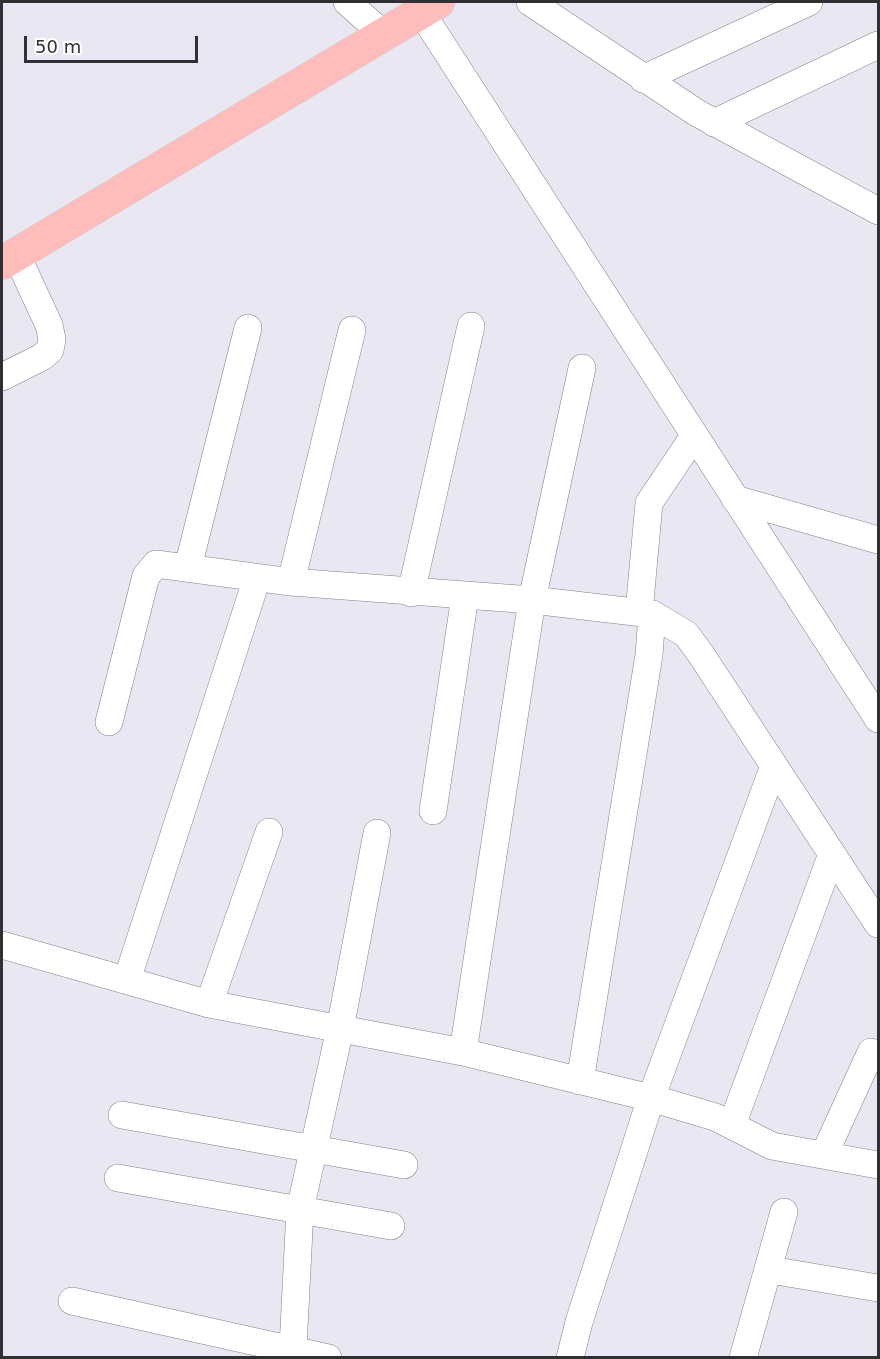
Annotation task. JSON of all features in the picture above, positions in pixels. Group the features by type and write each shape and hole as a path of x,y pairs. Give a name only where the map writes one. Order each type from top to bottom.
{"highway":[{"path":"9,259 430,7"}],"street":[{"path":"347,2 383,34"},
{"path":"530,2 714,123 879,211"},
{"path":"644,79 809,2"},
{"path":"430,7 694,436 879,718"},
{"path":"714,123 879,45"},
{"path":"2,377 42,357 50,350 52,339 49,325 9,259"},
{"path":"411,593 471,326"},
{"path":"188,567 248,328"},
{"path":"291,582 352,330"},
{"path":"462,1052 532,600 582,368"},
{"path":"580,1081 647,667 649,503 694,436"},
{"path":"735,499 879,540"},
{"path":"109,722 146,576 156,564 291,582 411,593 532,600 646,613 686,634 879,924"},
{"path":"126,980 257,578"},
{"path":"433,811 465,596"},
{"path":"570,1358 582,1312 651,1098 774,766"},
{"path":"209,1004 269,832"},
{"path":"293,1348 300,1210 340,1029 376,833"},
{"path":"732,1125 832,854"},
{"path":"2,945 209,1004 462,1052 651,1098 698,1111 732,1125 772,1146 879,1165"},
{"path":"824,1155 871,1052"},
{"path":"122,1115 313,1147 404,1165"},
{"path":"118,1178 391,1226"},
{"path":"743,1358 770,1270 784,1212"},
{"path":"770,1270 879,1288"},
{"path":"72,1301 293,1348 328,1358"}]}
